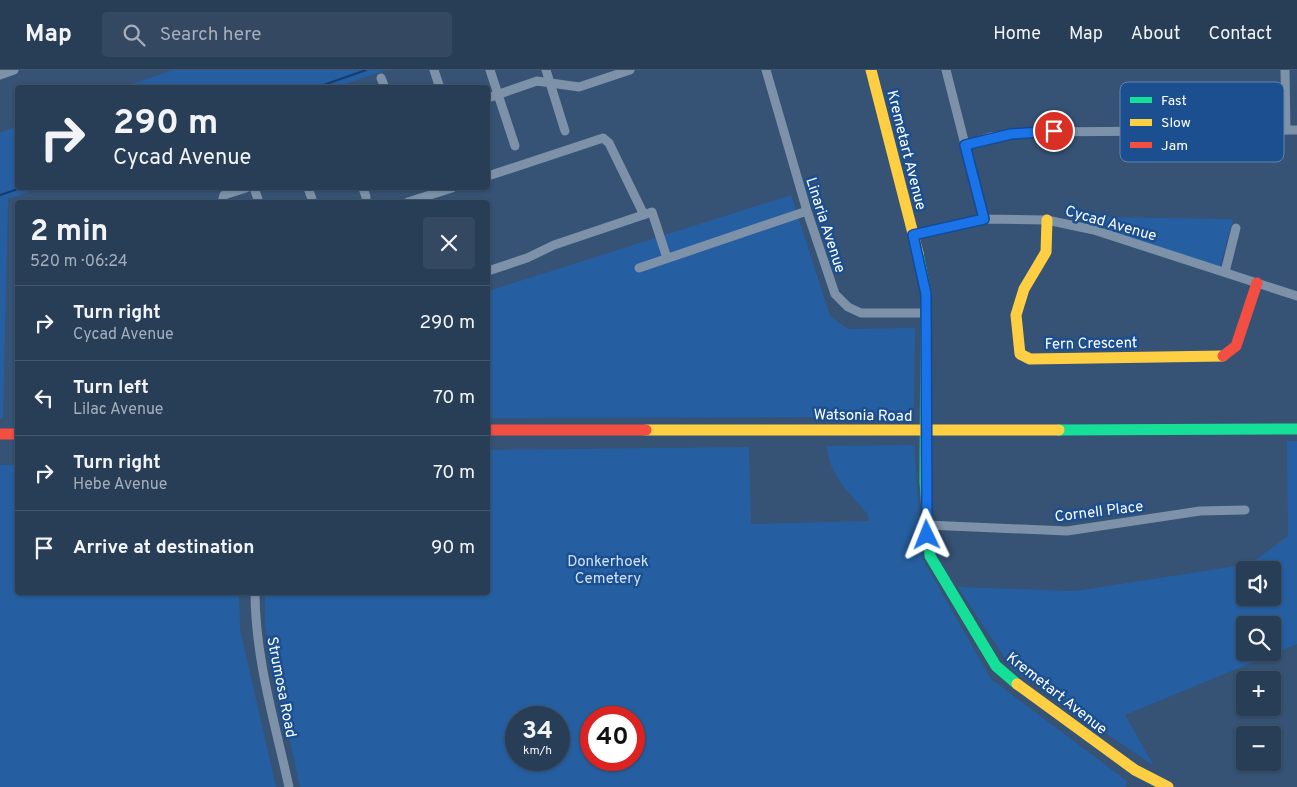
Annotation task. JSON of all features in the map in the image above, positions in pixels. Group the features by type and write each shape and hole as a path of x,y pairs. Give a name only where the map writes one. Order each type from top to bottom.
{"street":[{"path":"0,76 14,70"},
{"path":"434,70 439,85"},
{"path":"490,70 515,146"},
{"path":"546,70 565,131"},
{"name":"Linaria Avenue","path":"766,70 807,211 832,288 848,307 862,313 926,312"},
{"name":"Kremetart Avenue","path":"871,70 924,282 926,312 927,525 930,556 996,666 1019,686 1135,770 1168,787"},
{"path":"946,70 984,219"},
{"path":"1285,70 1286,130 1297,130"},
{"path":"490,97 537,81 549,81 579,87 628,71"},
{"path":"381,78 384,85"},
{"path":"965,145 997,136 1034,132 1120,131"},
{"path":"490,175 603,138 609,143 644,215"},
{"path":"222,200 224,194 239,190"},
{"path":"414,200 446,190"},
{"path":"639,268 807,211"},
{"path":"490,270 527,258 554,245 652,212 667,258"},
{"name":"Cycad Avenue","path":"913,235 984,219 1047,220 1094,230 1297,296"},
{"name":"Fern Crescent","path":"1047,220 1046,252 1024,289 1016,315 1020,354 1030,360 1222,356 1228,354 1236,346 1258,283"},
{"path":"1225,272 1236,228"},
{"name":"Watsonia Road","path":"490,430 838,429 926,431 1297,429"},
{"path":"0,434 15,434"},
{"name":"Cornell Place","path":"927,525 1067,531 1200,511 1245,510"},
{"name":"Strumosa Road","path":"255,595 255,617 263,670 289,787"}],"green space":[{"path":"172,70 387,70 342,85 130,85"},
{"path":"15,127 15,190 34,190 8,199 3,418 0,418 0,133"},
{"path":"791,195 830,316 848,329 915,328 914,407 902,417 490,418 490,290"},
{"path":"1092,217 1233,219 1220,267 1092,226"},
{"path":"1287,441 1297,441 1297,644 1281,651 1281,616 1236,616 1236,661 1256,661 1125,715 1154,766 1012,669 958,587 1075,591 1236,566 1236,606 1281,606 1281,561 1254,561 1288,536"},
{"name":"Donkerhoek Cemetery","path":"914,445 922,558 991,679 1127,781 1126,787 300,787 265,626 265,595 490,595 490,450 749,447 751,524 869,521 868,515 848,492 831,466 827,446"},
{"path":"0,465 15,465 15,595 239,595 240,629 276,787 0,787"}],"waterway":[{"path":"324,85 366,70"},
{"path":"0,195 15,190"}],"traffic: fast":[{"path":"918,253 926,294 925,482 930,556 996,666 1017,684"},
{"path":"1059,430 1297,429"}],"traffic: slow":[{"path":"871,70 918,253"},
{"path":"1047,220 1046,252 1024,289 1016,315 1020,354 1030,359 1223,356"},
{"path":"646,430 1059,430"},
{"path":"1017,684 1135,770 1168,787"}],"traffic: jam":[{"path":"1223,356 1236,346 1257,283"},
{"path":"490,430 646,430"},
{"path":"0,434 15,434"}],"route":[{"path":"927,535 925,482 926,294 913,235 984,219 965,145 1011,134 1054,131"}]}
